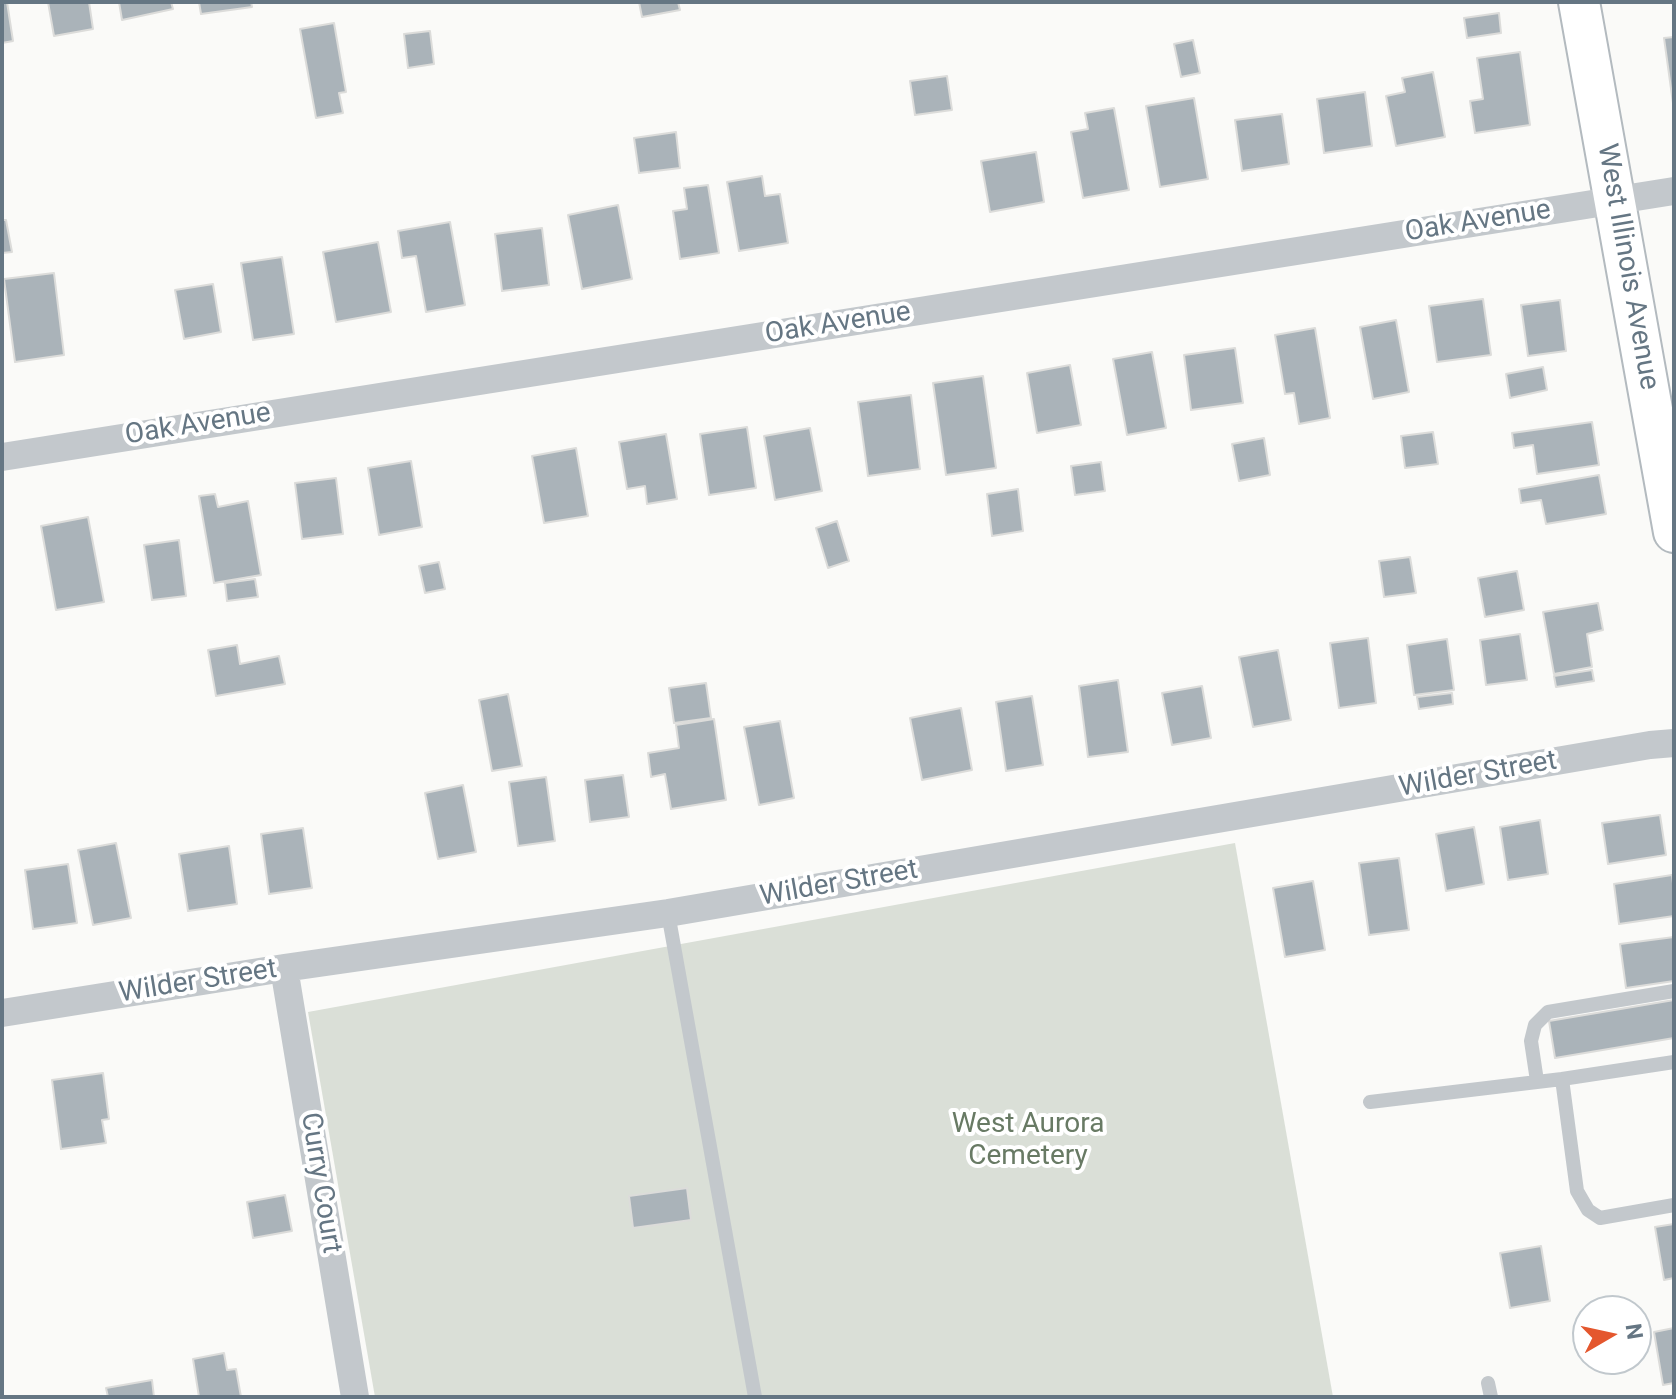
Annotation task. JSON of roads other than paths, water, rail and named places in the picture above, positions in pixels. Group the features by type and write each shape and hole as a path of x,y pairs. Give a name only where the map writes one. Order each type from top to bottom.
{"main road":[{"name":"West Illinois Avenue","path":"1579,2 1674,532"}],"street":[{"name":"Oak Avenue","path":"2,457 1674,191"},
{"name":"Wilder Street","path":"2,1013 284,968 668,913 1674,743"},
{"name":"Curry Court","path":"284,968 355,1397"}],"lane":[{"path":"668,913 755,1397"},
{"path":"1537,1081 1531,1041 1535,1025 1548,1012 1674,991"},
{"path":"1370,1102 1674,1062"},
{"path":"1562,1079 1577,1191 1588,1210 1600,1218 1674,1205"}],"park label":[{"name":"West Aurora Cemetery","path":"1028,1141"}]}
